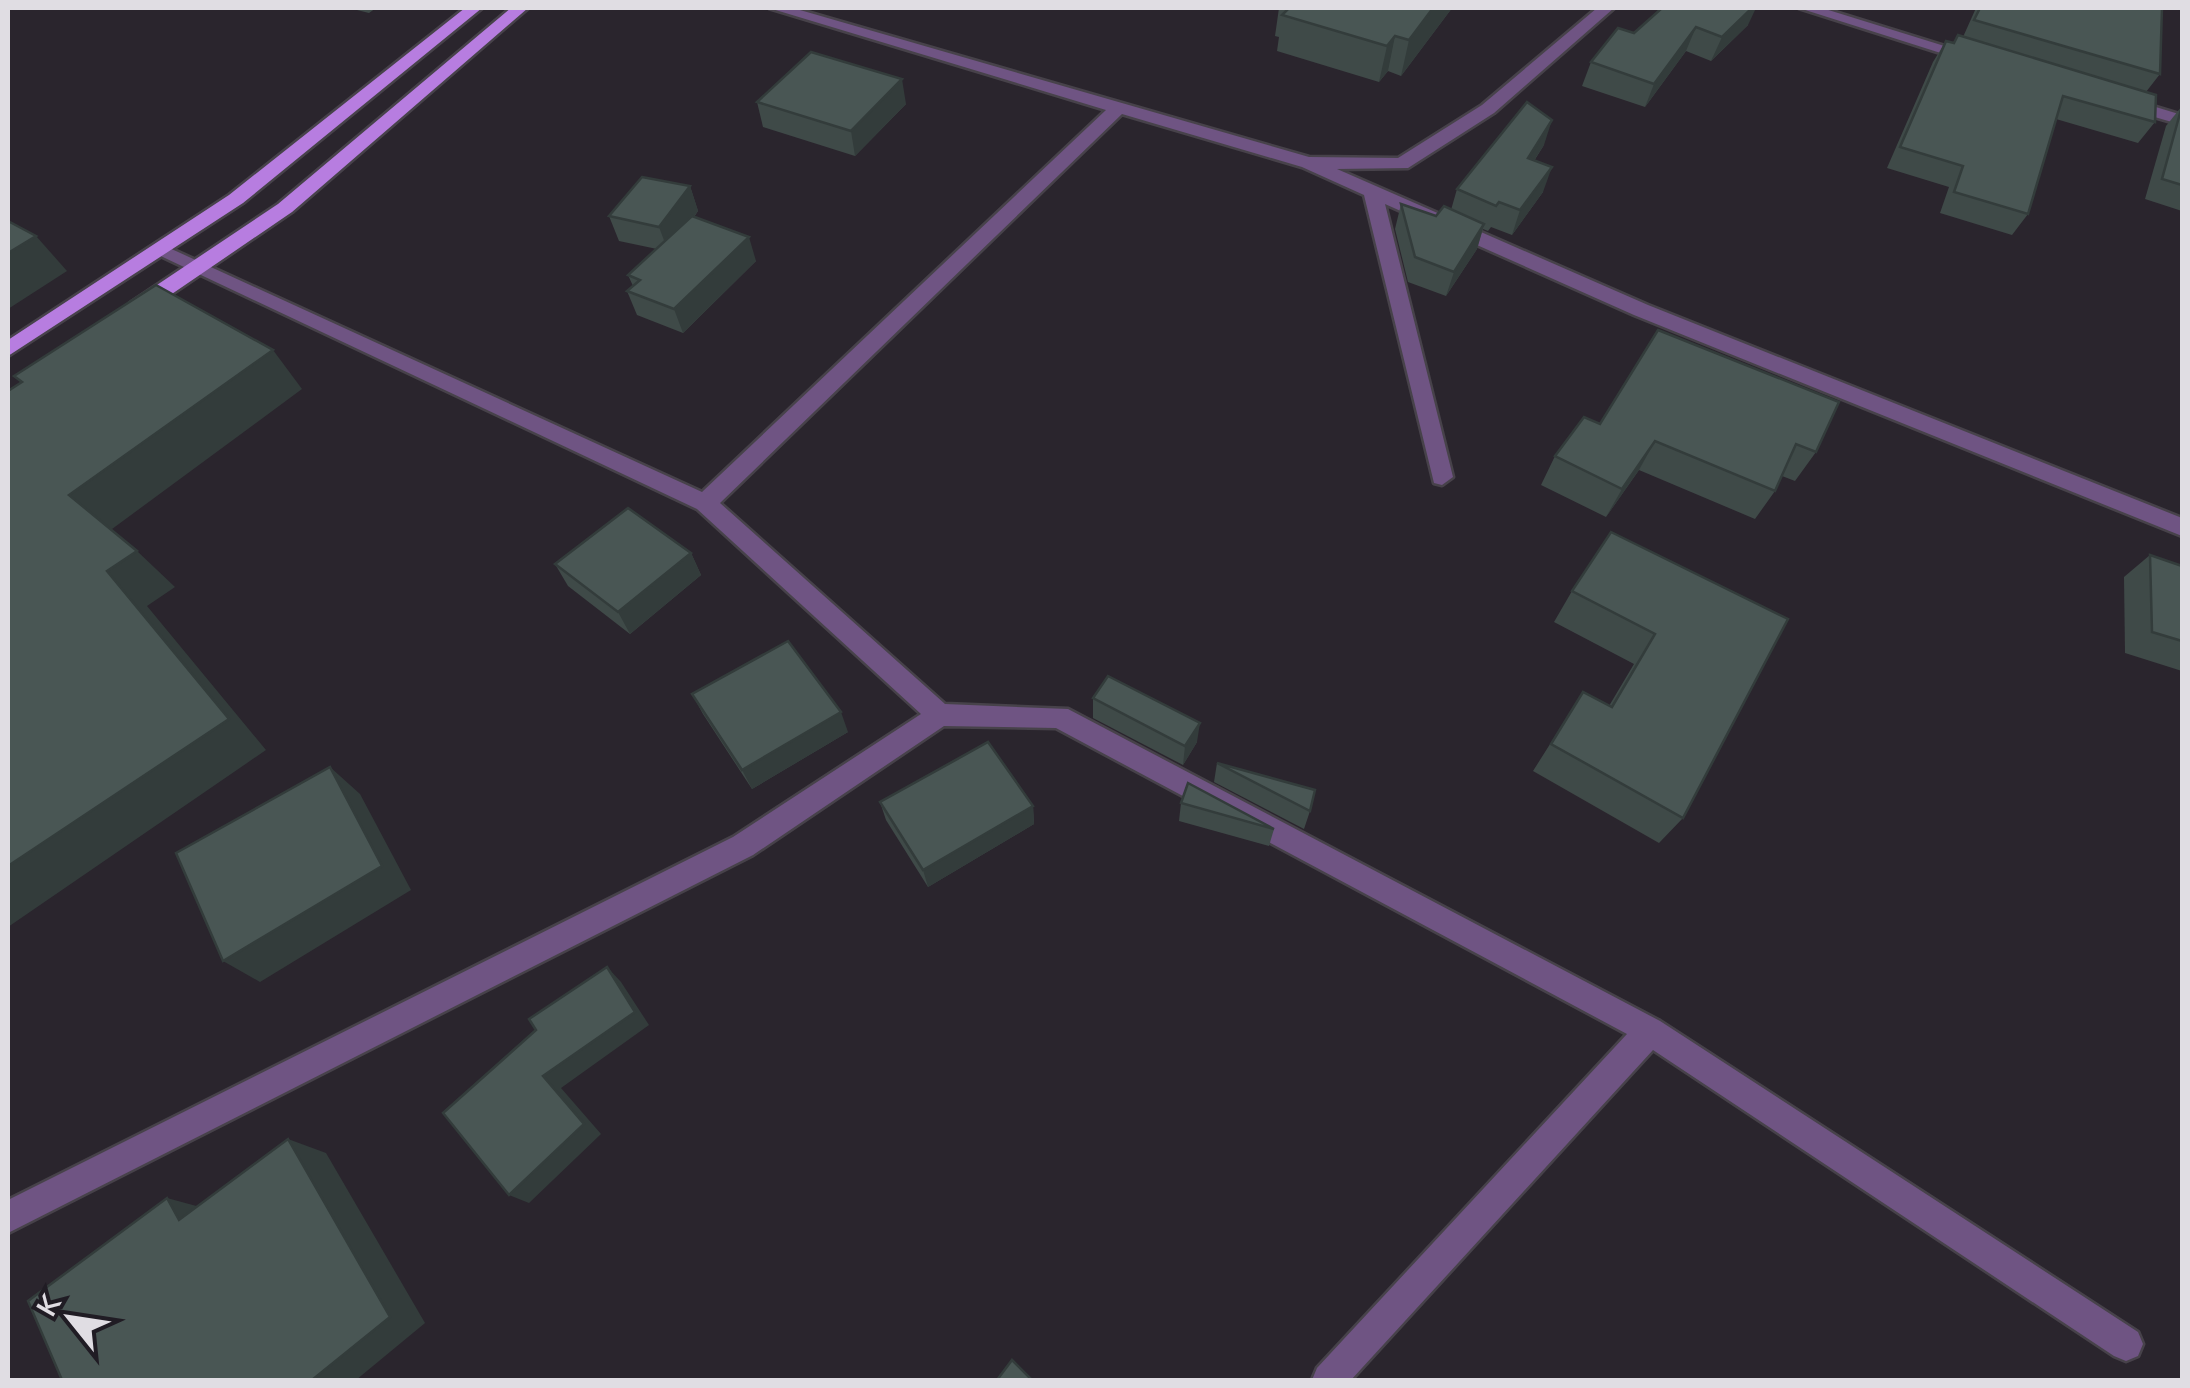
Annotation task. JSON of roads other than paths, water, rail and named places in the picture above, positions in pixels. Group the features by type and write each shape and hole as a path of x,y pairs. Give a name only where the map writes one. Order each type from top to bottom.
{"main road":[{"path":"8,349 236,198 474,8"},
{"path":"120,320 285,208 520,8"}],"street":[{"path":"777,8 1308,164 1641,310 2182,527"},
{"path":"1308,164 1402,164 1488,109 1606,8"},
{"path":"1807,8 1995,64"},
{"path":"2108,98 2182,120"},
{"path":"705,503 1116,110"},
{"path":"1373,192 1442,477"},
{"path":"158,250 705,503 940,714"},
{"path":"8,1217 743,846 940,714 1058,717 1650,1032 2126,1344"},
{"path":"1329,1380 1650,1032"}]}
